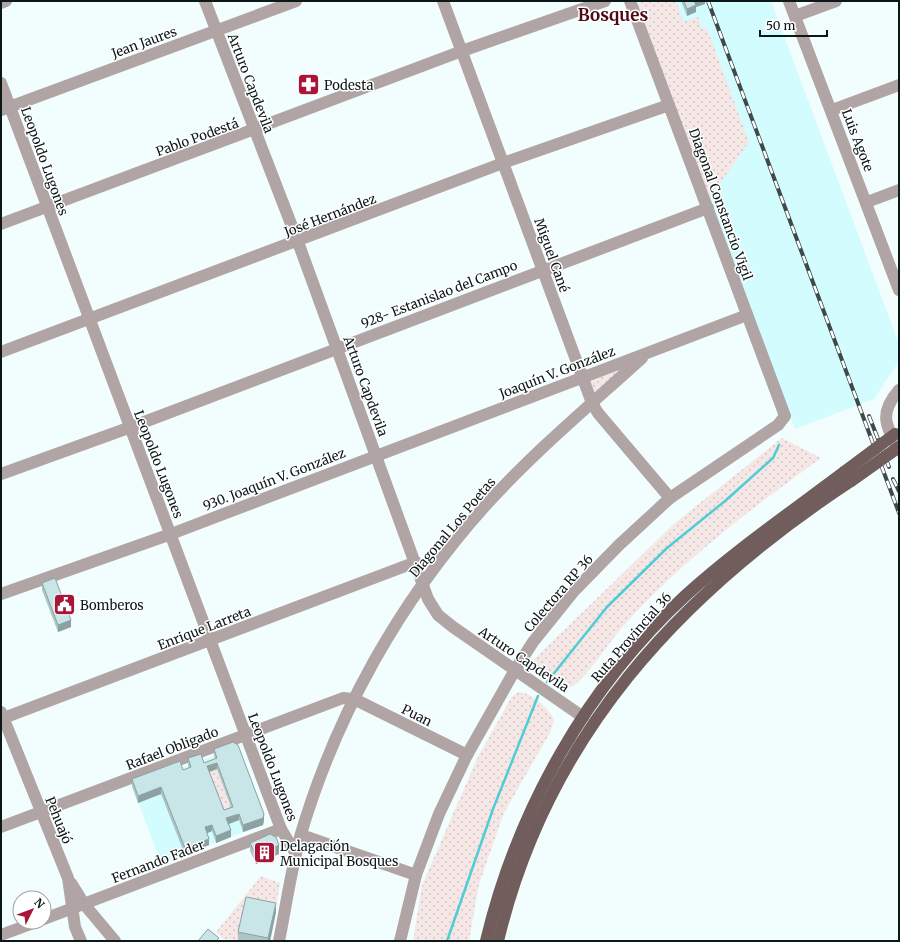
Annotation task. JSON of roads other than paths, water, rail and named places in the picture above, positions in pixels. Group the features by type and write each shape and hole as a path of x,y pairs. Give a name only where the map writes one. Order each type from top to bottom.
{"main road":[{"name":"Ruta Provincial 36","path":"498,941 517,874 558,782 593,722 621,684 650,650 708,591 742,561 848,477 897,432"},
{"name":"Ruta Provincial 36","path":"486,941 495,905 509,862 536,797 584,717 647,636 686,596 743,548 848,477 899,446"},
{"path":"507,941 516,902 528,869 532,838"},
{"path":"480,941 487,918 495,905"}],"street":[{"path":"1,3 6,1"},
{"name":"Arturo Capdevila","path":"205,1 298,242 416,562 422,582 433,607 446,622 584,717"},
{"name":"Jean Jaures","path":"6,108 296,1"},
{"name":"Miguel Cané","path":"443,1 592,403 598,413 670,498"},
{"name":"Pablo Podestá","path":"1,224 254,131 462,51 605,1"},
{"name":"Diagonal Constancio Vigil","path":"630,1 785,416"},
{"name":"Luis Agote","path":"789,1 832,110 899,290"},
{"path":"795,16 836,1"},
{"name":"Leopoldo Lugones","path":"1,82 6,108 131,427 212,640 281,829 296,854"},
{"path":"832,110 899,85"},
{"name":"José Hernández","path":"1,352 298,242 503,163 669,105"},
{"path":"867,202 899,190"},
{"name":"928- Estanislao del Campo","path":"1,474 131,427 708,208"},
{"name":"Joaquín V. González","path":"376,456 747,315"},
{"name":"Diagonal Los Poetas","path":"279,941 296,854 323,772 354,699 385,640 422,582 485,507 510,480 647,354"},
{"path":"899,390 892,399 886,411 889,431 899,450"},
{"name":"Colectora RP 36","path":"400,941 416,875 439,814 467,755 515,670 533,642 574,591 619,545 670,498 778,425 785,416"},
{"name":"930. Joaquín V. González","path":"1,594 171,534 376,456"},
{"name":"Enrique Larreta","path":"2,716 212,640 416,562"},
{"name":"Rafael Obligado","path":"1,827 343,698 354,699"},
{"name":"Puan","path":"354,699 467,755"},
{"name":"Pehuajó","path":"2,716 68,878 75,927 80,941"},
{"name":"Fernando Fader","path":"52,916 281,829"},
{"path":"301,835 416,875"},
{"path":"68,878 84,904 115,941"},
{"path":"1,935 14,930"}],"waterway":[{"path":"547,682 607,607 667,548 725,501 773,458 779,445"},
{"path":"447,941 493,809 538,696"}],"railway":[{"path":"708,1 899,513"},
{"path":"869,416 889,467"},
{"path":"893,479 899,491"}],"place":[{"name":"Podesta","path":"308,85"},
{"name":"Bomberos","path":"64,605"},
{"name":"Delagación Municipal Bosques","path":"265,853"}],"district":[{"name":"Bosques","path":"613,15"}]}
